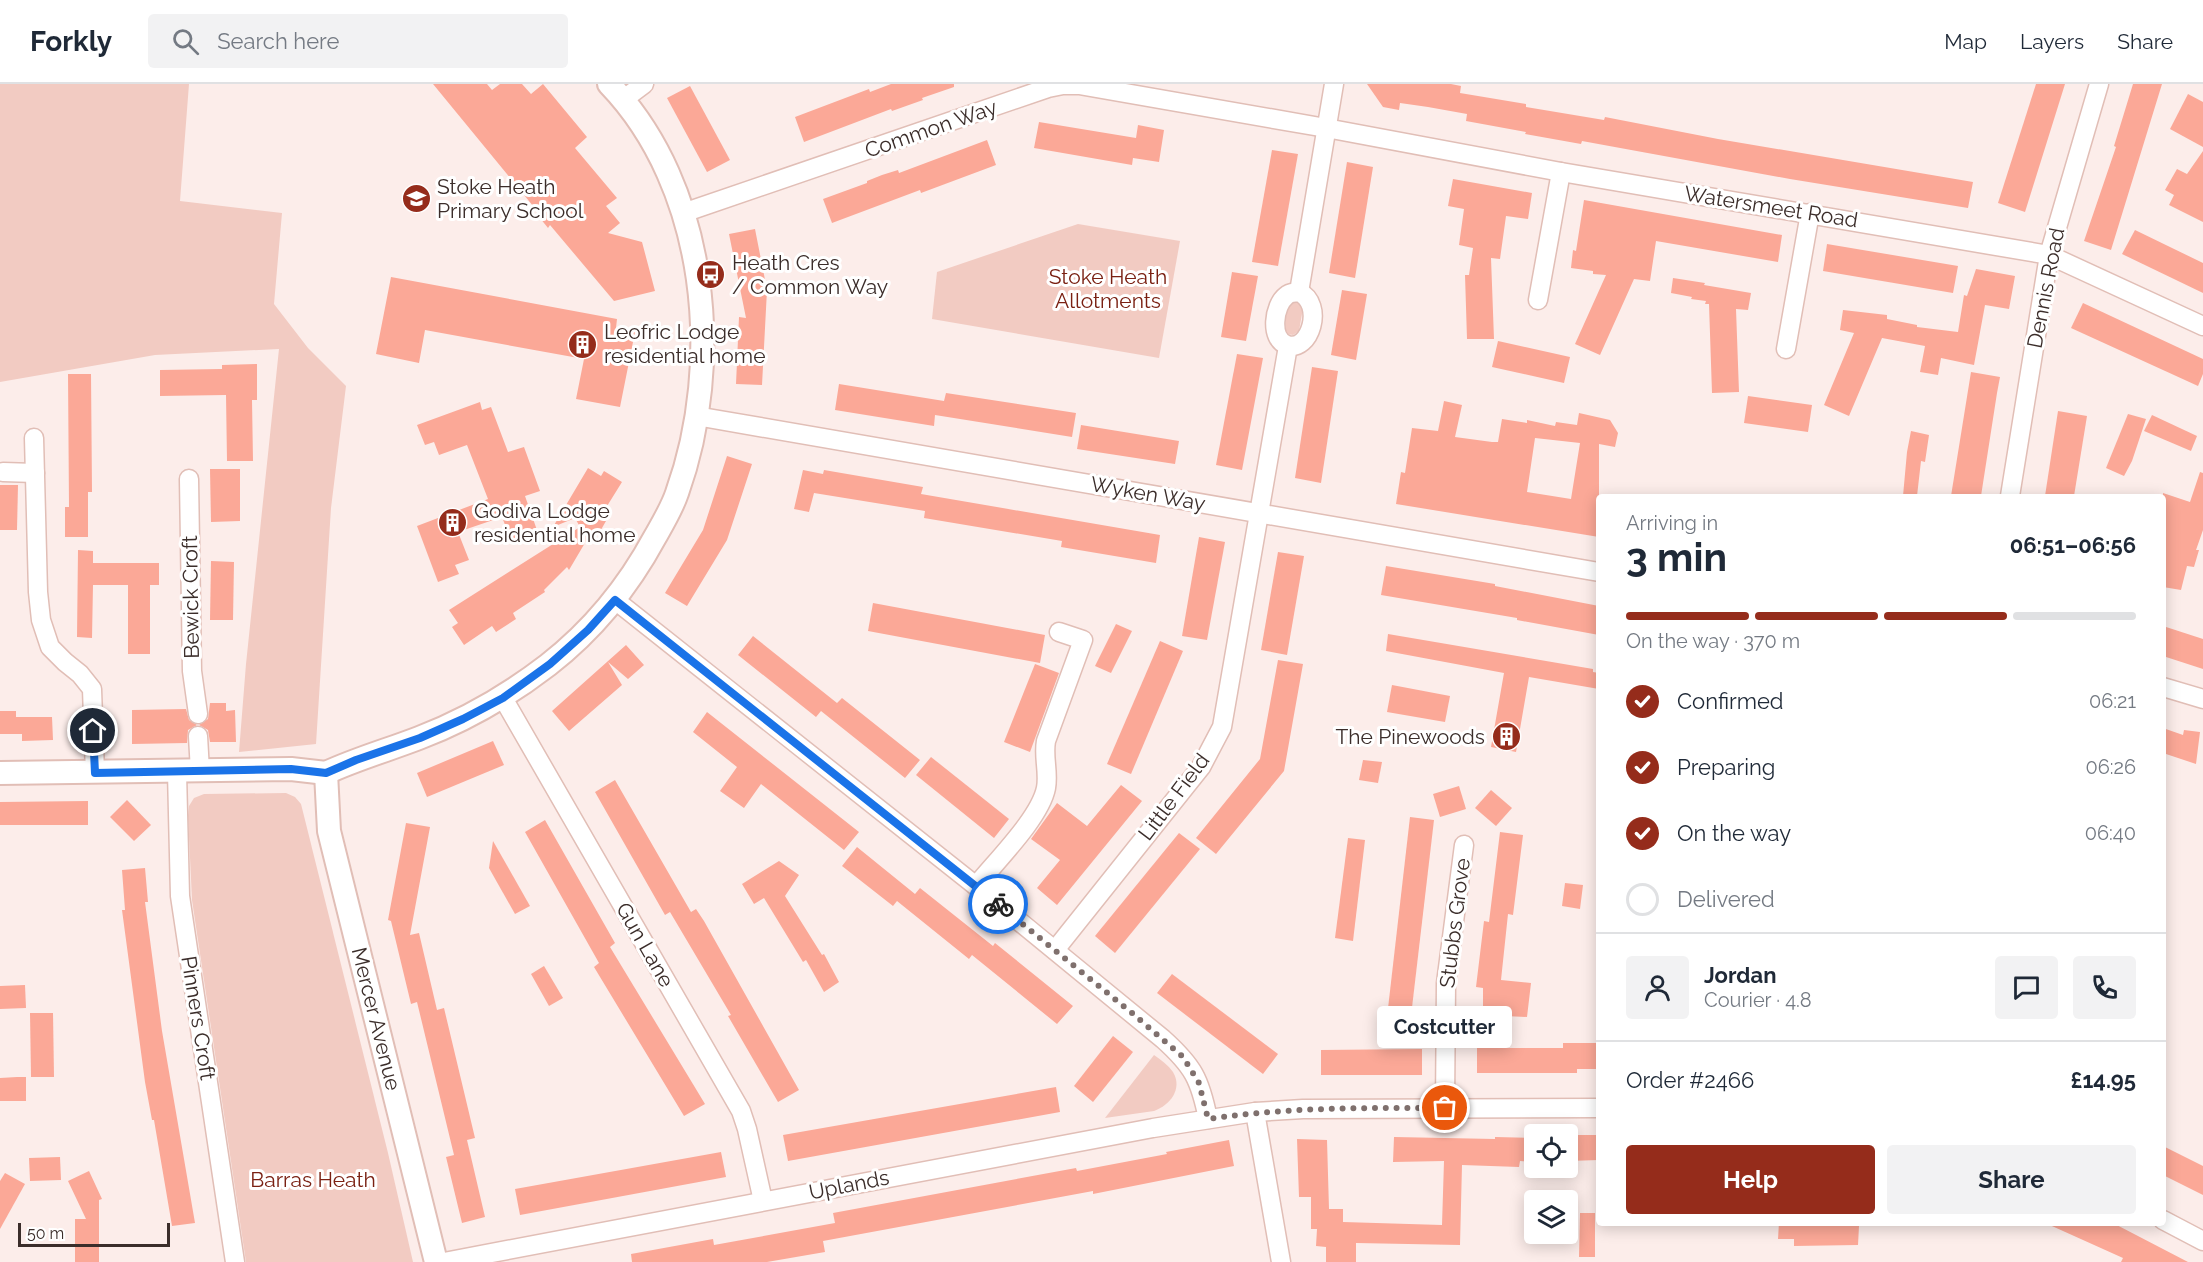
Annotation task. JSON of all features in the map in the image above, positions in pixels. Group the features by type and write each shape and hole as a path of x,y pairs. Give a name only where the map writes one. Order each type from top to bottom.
{"street":[{"path":"0,773 291,769 326,773 420,738 503,698 550,664 588,630 615,600 644,556 677,494 688,459 696,416 704,333 700,292 684,213 650,141 616,92 644,84"},
{"path":"1299,292 1334,84"},
{"name":"Dennis Road","path":"2010,494 2049,255 2100,84"},
{"name":"Common Way","path":"684,213 1048,88 1063,85 1079,85 1326,128"},
{"name":"Watersmeet Road","path":"1326,128 1561,172 2049,255 2203,326"},
{"path":"1538,300 1561,172"},
{"path":"1786,349 1810,213"},
{"path":"1299,292 1306,295 1312,302 1313,311 1309,334 1298,345 1288,346 1280,342 1276,335 1278,311 1284,297 1289,293 1299,292"},
{"name":"Little Field","path":"1055,951 1201,767 1222,727 1288,346"},
{"name":"Wyken Way","path":"696,416 1596,571"},
{"path":"34,438 38,592 41,620 50,647 80,674 92,689 95,773"},
{"path":"3,472 35,473"},
{"name":"Bewick Croft","path":"189,479 192,671 198,714"},
{"path":"615,600 976,886 1183,1057 1199,1083 1208,1119"},
{"path":"976,886 1041,803 1046,786 1046,741 1083,640 1059,632"},
{"path":"2166,688 2203,699"},
{"name":"Gun Lane","path":"503,698 741,1111 763,1202"},
{"path":"198,736 200,771"},
{"name":"Pinners Croft","path":"177,772 180,896 235,1262"},
{"name":"Mercer Avenue","path":"326,773 329,831 436,1262"},
{"name":"Stubbs Grove","path":"1445,1108 1446,983 1464,845"},
{"name":"Uplands","path":"444,1262 1255,1112 1314,1109 1596,1108"},
{"path":"1255,1112 1281,1262"},
{"path":"2166,1222 2203,1241"}],"green space":[{"path":"0,84 189,84 180,201 282,213 274,304 308,348 346,386 331,508 316,744 239,752 279,349 155,355 0,382"},
{"name":"Stoke Heath Allotments","path":"1078,224 1180,241 1159,358 932,319 937,272"},
{"path":"1293,301 1300,302 1303,308 1299,331 1293,335 1287,334 1285,321"},
{"name":"Barras Heath","path":"286,793 295,797 301,804 413,1262 246,1262 192,900 188,816 189,806 194,798 204,794"},
{"path":"1154,1055 1169,1067 1176,1078 1176,1090 1170,1101 1154,1111 1105,1118"}],"building":[{"path":"433,84 487,84 492,90 500,84 522,84 531,94 543,84 587,137 575,148 617,198 606,206 620,223 608,233 642,242 655,291 614,301 550,225 548,228 536,213 538,212"},
{"path":"891,84 954,84 954,87 804,142 795,117 869,89 870,92"},
{"path":"1367,84 1451,84 1461,86 1460,93 1526,104 1526,107 1604,120 1605,117 1718,139 1973,182 1968,208 1790,179 1582,141 1581,144 1525,134 1526,132 1466,121 1467,114 1428,107 1400,103 1399,110 1383,107"},
{"path":"2036,84 2065,84 2025,212 1998,203"},
{"path":"2133,84 2162,84 2111,250 2084,241 2116,147 2114,146"},
{"path":"690,86 730,160 707,172 667,98"},
{"path":"2188,94 2203,102 2203,147 2170,129"},
{"path":"1039,122 1136,138 1138,125 1164,130 1159,162 1133,158 1132,165 1034,148"},
{"path":"987,140 996,165 832,223 823,199 882,175 898,170 899,173"},
{"path":"1272,150 1298,154 1278,266 1252,262"},
{"path":"2203,151 2203,222 2169,205 2174,195 2165,190 2177,169 2187,174"},
{"path":"1347,162 1373,167 1355,278 1329,273"},
{"path":"1453,179 1532,193 1528,219 1506,216 1500,259 1491,258 1494,339 1467,339 1465,275 1469,275 1473,248 1459,245 1464,209 1448,206"},
{"path":"1584,200 1782,235 1778,262 1656,241 1650,281 1634,279 1600,355 1575,344 1606,275 1571,268"},
{"path":"755,229 767,290 762,385 736,384 739,317 746,318 729,234"},
{"path":"2135,230 2203,263 2203,293 2122,254"},
{"path":"1827,244 1958,266 1953,293 1823,271"},
{"path":"1976,269 2015,276 2009,309 1985,305 1974,365 1941,358 1938,375 1920,372 1925,346 1882,338 1849,416 1824,405 1854,333 1840,330 1843,310 1887,315 1887,319 1917,325 1917,327 1958,332 1964,295 1967,296"},
{"path":"1232,272 1258,276 1246,341 1221,337"},
{"name":"Leofric Lodge residential home","path":"391,277 617,319 616,328 635,332 620,407 576,399 584,359 425,330 419,363 376,354"},
{"path":"1673,278 1751,293 1748,310 1736,309 1739,392 1712,393 1709,304 1705,304 1706,301 1671,293"},
{"path":"1342,290 1367,294 1356,360 1331,355"},
{"path":"2083,303 2203,359 2203,374 2198,386 2071,328"},
{"path":"1498,341 1570,357 1564,383 1492,367"},
{"path":"1237,354 1263,358 1242,470 1216,465"},
{"path":"257,364 257,400 252,400 253,461 227,461 226,395 160,396 160,370 222,369 222,365"},
{"path":"1312,367 1338,371 1321,483 1295,478"},
{"path":"1971,372 2000,377 1981,494 1951,494"},
{"path":"68,374 91,374 92,492 88,492 88,537 65,537 65,507 69,507"},
{"path":"839,384 944,401 946,393 1076,413 1072,437 935,415 934,426 835,410"},
{"path":"1748,396 1812,405 1808,432 1744,423"},
{"path":"1444,401 1462,405 1455,437 1492,442 1498,442 1502,419 1527,423 1527,420 1555,426 1556,422 1577,425 1579,413 1610,420 1618,433 1615,447 1599,444 1596,537 1396,504 1401,472 1405,473 1412,428 1438,431","holes":["1535,438 1580,443 1571,499 1527,492"]},
{"path":"480,402 482,410 491,407 508,452 524,447 540,491 525,496 538,533 512,543 502,517 458,532 469,560 455,565 459,574 438,582 417,526 488,499 467,445 439,455 434,442 425,445 417,425"},
{"path":"2058,411 2087,416 2074,494 2045,494"},
{"path":"2128,414 2146,419 2132,461 2124,476 2106,468"},
{"path":"2152,415 2197,436 2191,451 2144,431"},
{"path":"1081,425 1179,441 1175,464 1077,449"},
{"path":"1911,431 1929,435 1925,462 1921,461 1917,494 1903,494"},
{"path":"727,456 752,464 727,540 687,606 665,593 703,530"},
{"path":"588,468 601,476 604,471 622,482 604,511 610,514 598,535 592,531 569,570 567,567 544,590 545,592 513,613 516,619 496,632 492,626 464,645 452,627 458,623 449,610 580,527 575,518 553,527"},
{"path":"210,469 240,469 240,521 211,522"},
{"path":"803,470 823,474 824,470 923,487 921,494 1160,535 1156,563 1061,547 1062,541 924,518 925,511 814,493 809,512 794,509"},
{"path":"2200,472 2203,473 2203,530 2196,550 2199,550 2194,567 2187,566 2181,590 2166,588 2166,494 2190,502"},
{"path":"0,485 18,485 17,530 0,530"},
{"path":"1199,537 1225,542 1207,640 1182,636"},
{"path":"78,550 93,551 93,563 159,563 159,585 150,585 150,654 128,654 128,585 93,585 92,638 77,637"},
{"path":"1278,552 1304,556 1287,655 1261,650"},
{"path":"211,561 234,562 233,620 210,620"},
{"path":"1386,566 1495,584 1495,586 1596,605 1596,634 1517,620 1517,618 1381,595"},
{"path":"873,603 1045,635 1040,663 868,631"},
{"path":"1116,624 1132,631 1111,673 1095,666"},
{"path":"2166,627 2203,639 2203,669 2166,657"},
{"path":"1388,634 1593,669 1593,672 1596,672 1596,688 1529,677 1516,752 1491,747 1504,673 1386,651"},
{"path":"753,636 837,703 842,698 920,760 905,778 821,711 816,717 738,655"},
{"path":"1160,641 1183,651 1131,774 1107,764"},
{"path":"626,645 644,665 628,679 608,662 622,685 569,731 552,711"},
{"path":"1278,660 1303,664 1284,771 1216,854 1196,838 1260,759"},
{"path":"1035,664 1059,673 1030,752 1004,742"},
{"path":"1392,685 1450,696 1445,722 1387,712"},
{"path":"210,703 226,703 226,711 235,710 236,742 210,742 208,730 199,725 208,719"},
{"path":"186,709 189,720 197,725 188,730 187,743 132,744 132,710"},
{"path":"0,711 16,711 16,717 52,717 53,740 22,741 22,734 0,734"},
{"path":"707,712 859,832 844,850 761,784 744,808 720,791 737,767 693,732"},
{"path":"2166,729 2183,735 2184,730 2200,732 2196,764 2166,754"},
{"path":"493,741 504,765 427,797 417,773"},
{"path":"931,757 1009,819 994,838 916,775"},
{"name":"The Pinewoods","path":"1363,760 1382,762 1378,783 1359,780"},
{"path":"615,780 691,912 696,909 704,921 799,1090 778,1102 728,1016 731,1015 670,912 665,915 595,792"},
{"path":"1121,785 1142,801 1057,905 1037,888 1060,860 1031,839 1057,803 1087,826"},
{"path":"1459,786 1466,809 1440,817 1433,794"},
{"path":"1491,790 1512,808 1496,826 1475,808"},
{"path":"127,800 151,825 134,841 110,817"},
{"path":"88,801 88,825 0,825 0,802"},
{"path":"1410,817 1434,820 1411,1016 1387,1017"},
{"path":"545,820 615,943 610,947 705,1104 684,1116 594,967 599,963 525,832"},
{"path":"406,823 430,827 410,935 419,933 437,1010 444,1008 475,1138 467,1140 485,1217 462,1223 446,1157 454,1155 417,1002 411,1004 391,921 388,920"},
{"path":"1500,832 1523,835 1513,915 1508,914 1501,980 1531,983 1527,1017 1483,1015 1483,988 1476,987 1484,921 1489,922"},
{"path":"1179,833 1200,849 1115,953 1095,936"},
{"path":"1348,838 1365,840 1353,941 1335,938"},
{"path":"493,841 530,906 515,914 489,868"},
{"path":"857,847 915,894 920,888 993,946 995,943 1073,1006 1057,1024 972,955 969,959 897,901 893,906 842,866"},
{"path":"779,861 799,875 785,896 822,955 824,954 839,982 824,992 806,960 803,962 764,898 754,904 742,884"},
{"path":"145,868 148,902 145,902 162,1031 195,1223 172,1226 154,1120 152,1120 145,1082 122,910 125,910 122,870"},
{"path":"1565,883 1583,885 1580,909 1562,906"},
{"path":"544,966 563,998 549,1006 531,974"},
{"path":"1172,974 1278,1054 1263,1074 1157,993"},
{"path":"25,985 26,1008 0,1009 0,986"},
{"path":"30,1013 53,1013 54,1077 31,1077"},
{"path":"1113,1036 1133,1052 1093,1102 1074,1086"},
{"path":"1563,1043 1596,1043 1596,1069 1577,1069 1577,1073 1477,1073 1477,1048 1563,1048"},
{"path":"1422,1049 1422,1075 1321,1075 1321,1050"},
{"path":"26,1077 26,1101 0,1101 0,1078"},
{"path":"1056,1087 1060,1112 788,1161 783,1135"},
{"path":"1578,1135 1596,1135 1596,1160 1578,1161"},
{"path":"1394,1137 1524,1138 1524,1161 1520,1161 1519,1167 1462,1165 1460,1245 1356,1243 1356,1262 1326,1262 1326,1247 1316,1246 1317,1229 1311,1229 1311,1197 1299,1197 1297,1139 1327,1140 1329,1209 1343,1209 1343,1222 1442,1225 1444,1161 1393,1162"},
{"path":"1229,1140 1234,1166 1093,1194 1093,1191 823,1241 825,1252 767,1262 632,1262 631,1254 713,1239 714,1245 835,1223 833,1213 1076,1168 1077,1171"},
{"path":"2166,1148 2203,1166 2203,1195 2166,1176"},
{"path":"721,1152 726,1177 520,1215 515,1189"},
{"path":"60,1157 61,1180 30,1181 29,1158"},
{"path":"89,1171 102,1199 99,1200 99,1262 75,1262 75,1219 86,1219 68,1181"},
{"path":"5,1173 25,1184 0,1229 0,1181"},
{"path":"1580,1213 1595,1213 1595,1257 1579,1257"},
{"path":"1779,1226 1859,1226 1858,1245 1794,1246 1794,1239 1778,1239"},
{"path":"2052,1226 2119,1226 2188,1262 2121,1262 2123,1258"}],"way so far":[{"path":"998,904 1183,1057 1195,1073 1208,1119 1255,1112 1303,1109 1445,1108"}],"place":[{"name":"Stoke Heath Primary School","path":"416,199"},
{"name":"Heath Cres / Common Way","path":"711,275"},
{"name":"Leofric Lodge residential home","path":"583,344"},
{"name":"Godiva Lodge residential home","path":"453,523"},
{"name":"The Pinewoods","path":"1506,737"},
{"name":"Costcutter","path":"1445,1108"}],"route":[{"path":"93,731 95,773 291,769 326,773 420,738 503,698 550,664 588,630 615,600 998,904"}]}
